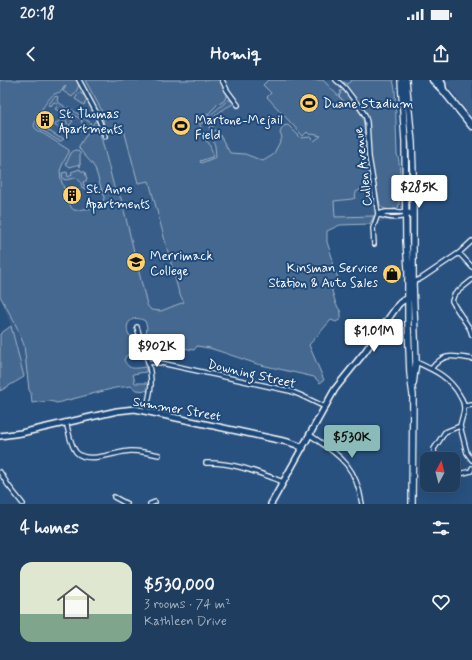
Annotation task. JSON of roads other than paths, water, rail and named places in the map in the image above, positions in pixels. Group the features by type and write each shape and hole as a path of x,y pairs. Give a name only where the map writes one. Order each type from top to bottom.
{"highway":[{"path":"432,80 443,90 472,126"},
{"path":"440,80 443,90"}],"main road":[{"path":"400,80 404,128 405,214 410,283 414,297 416,362 413,390 412,504"},
{"path":"407,80 413,165 413,213 410,283 407,298 410,374 413,390"}],"street":[{"path":"79,80 96,112 105,136"},
{"path":"222,80 226,90 238,105"},
{"name":"Cullen Avenue","path":"336,80 362,109 366,118 369,157 378,214"},
{"path":"374,244 373,228 378,214 386,212 405,214 413,213"},
{"path":"410,283 459,253 472,241"},
{"path":"459,253 472,267"},
{"path":"472,280 457,292 452,301 470,329 472,335"},
{"path":"271,504 335,390 364,354 400,302 407,298 414,297"},
{"path":"137,327 151,377 150,395 146,411"},
{"path":"431,369 436,362 447,356 472,358"},
{"name":"Downing Street","path":"148,362 159,362 290,391 325,407"},
{"path":"416,362 442,375 460,395 464,406 460,426 467,453 472,460"},
{"path":"464,406 472,405"},
{"name":"Summer Street","path":"0,436 21,433 123,410 135,409 288,442 302,448"},
{"path":"66,422 73,446 76,452 82,456 96,457 130,451 159,455"},
{"path":"434,452 434,449 445,432 460,426"},
{"path":"310,435 337,454 347,465 357,484 362,504"},
{"path":"206,464 216,463 235,466 284,482"},
{"path":"460,474 471,471 472,468"},
{"path":"0,472 23,504"},
{"path":"0,483 4,479"},
{"path":"114,498 127,504"},
{"path":"150,504 155,502"}],"place":[{"name":"Duane Stadium","path":"309,103"},
{"name":"St. Thomas Apartments","path":"45,120"},
{"name":"Martone-Mejail Field","path":"181,126"},
{"name":"St. Anne Apartments","path":"72,195"},
{"name":"Merrimack College","path":"136,262"},
{"name":"Kinsman Service Station & Auto Sales","path":"392,274"}]}
